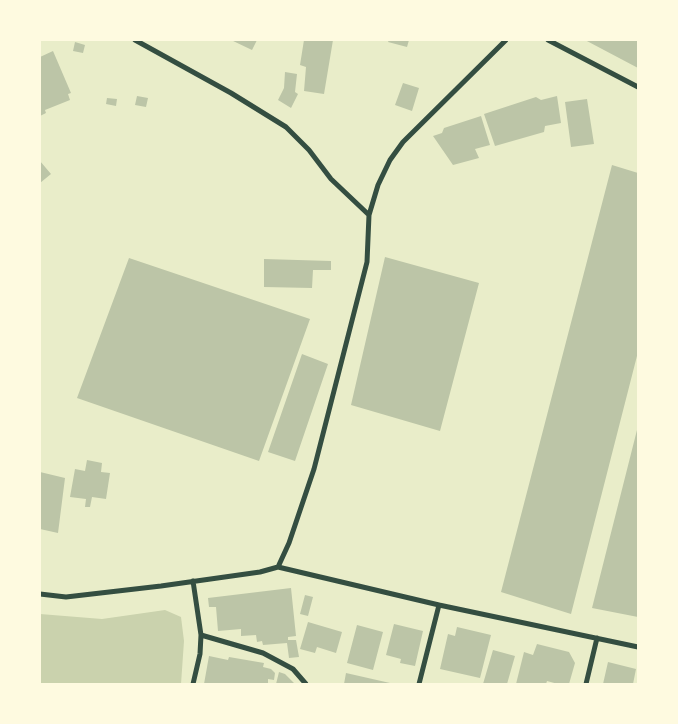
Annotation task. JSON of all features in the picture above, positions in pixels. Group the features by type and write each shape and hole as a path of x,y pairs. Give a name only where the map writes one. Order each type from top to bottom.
{"street":[{"path":"135,40 231,93 286,127 309,150 331,179 369,215"},
{"path":"278,567 289,543 314,469 354,318 367,262 369,215 378,185 390,160 403,142 506,40"},
{"path":"548,40 638,87"},
{"path":"40,594 66,597 260,572 278,567 439,605 638,647"},
{"path":"193,581 201,635 200,654 193,684"},
{"path":"419,684 439,605"},
{"path":"201,635 263,653 293,669 306,684"},
{"path":"586,684 597,638"}],"green space":[{"path":"165,610 181,617 184,641 181,684 40,684 40,614 102,619"}],"building":[{"path":"231,40 257,40 252,50"},
{"path":"304,40 333,40 324,94 304,91 306,67 300,65"},
{"path":"389,40 409,40 407,47 388,42"},
{"path":"585,40 638,40 638,68"},
{"path":"75,42 85,45 83,53 73,51"},
{"path":"53,51 71,93 68,94 70,100 45,110 46,113 40,116 40,57"},
{"path":"285,72 297,74 295,92 298,94 291,108 278,100 284,88"},
{"path":"403,83 419,88 412,111 395,105"},
{"path":"137,96 148,98 146,107 135,105"},
{"path":"557,96 561,123 545,126 544,132 495,146 484,114 536,97 541,100"},
{"path":"107,98 117,99 116,106 106,104"},
{"path":"587,99 594,144 571,147 565,102"},
{"path":"481,116 490,145 475,149 479,158 453,165 433,136 442,133 444,128"},
{"path":"40,161 51,174 40,183"},
{"path":"612,165 638,173 638,352 571,614 501,592"},
{"path":"385,257 479,283 440,431 351,405"},
{"path":"129,258 310,319 259,461 77,398"},
{"path":"264,259 331,261 331,270 313,270 312,288 264,287"},
{"path":"302,354 328,364 295,461 268,452"},
{"path":"638,430 638,617 592,608"},
{"path":"87,460 102,463 101,472 110,473 106,499 92,497 90,507 85,507 86,499 70,497 75,469 85,471"},
{"path":"40,472 65,478 58,533 40,529"},
{"path":"291,588 296,636 288,637 288,640 296,640 299,657 289,658 287,643 263,645 262,641 257,642 256,635 241,636 241,629 218,631 216,607 209,607 208,598"},
{"path":"305,595 313,597 308,616 300,614"},
{"path":"308,622 342,632 336,653 317,647 315,653 300,649"},
{"path":"394,624 423,631 415,666 400,663 401,659 386,655"},
{"path":"357,625 383,632 373,670 347,663"},
{"path":"457,627 491,635 480,678 440,669 448,634 455,636"},
{"path":"537,644 569,652 575,663 569,684 547,681 546,684 516,684 524,652 533,655"},
{"path":"493,650 515,656 507,684 483,684"},
{"path":"209,656 228,660 229,657 264,663 263,667 271,669 275,673 274,680 268,679 268,684 204,684"},
{"path":"608,662 636,669 633,684 603,684"},
{"path":"279,672 285,674 295,684 276,684"},
{"path":"346,673 390,683 390,684 344,684"}]}
